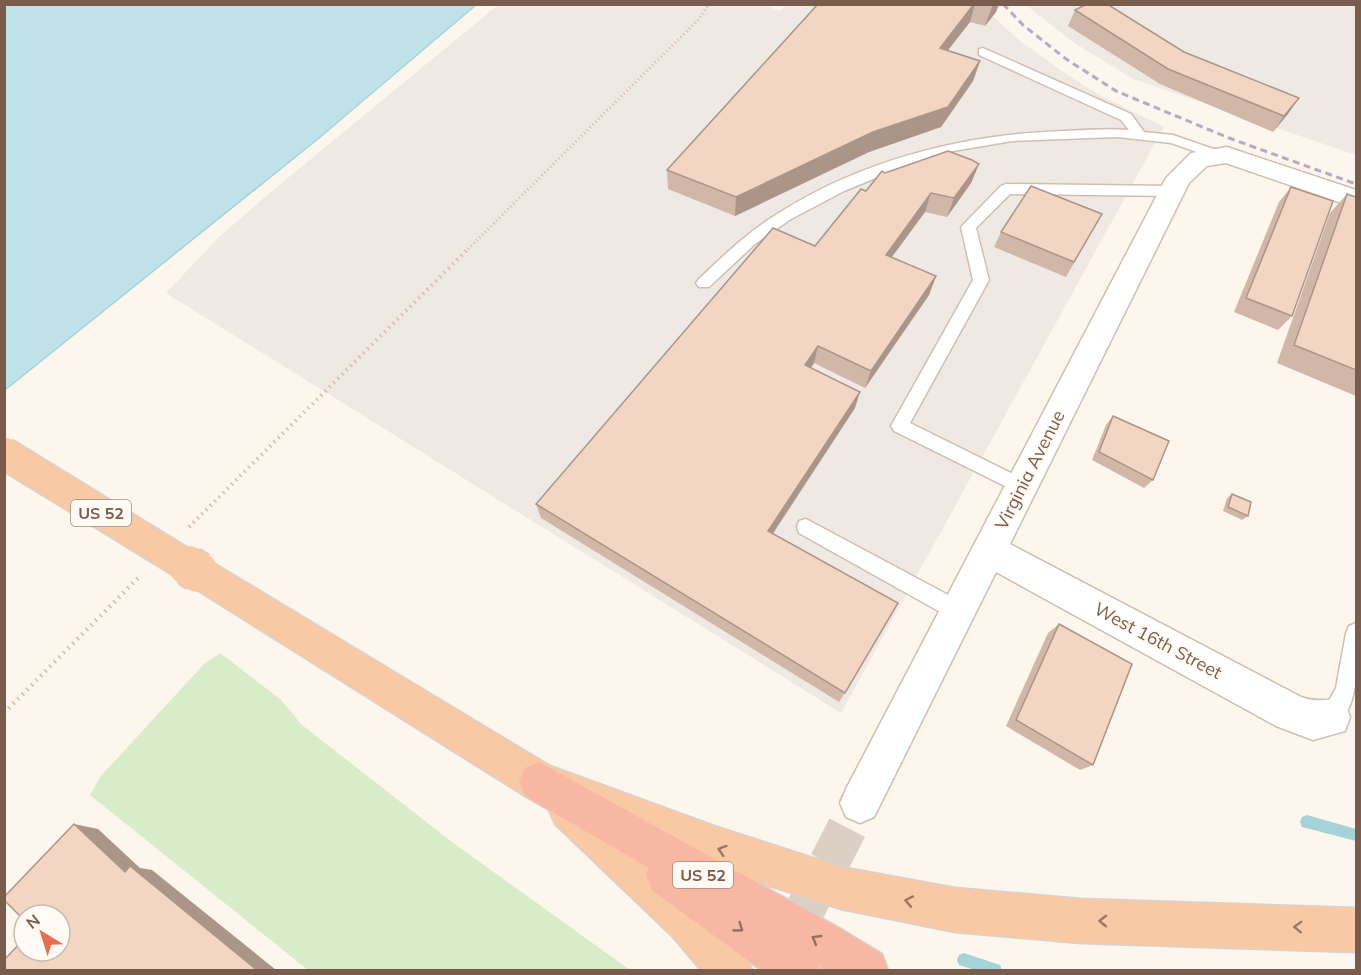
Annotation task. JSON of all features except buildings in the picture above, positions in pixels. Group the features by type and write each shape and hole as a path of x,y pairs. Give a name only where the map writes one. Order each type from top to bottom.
{"highway":[{"name":"US 52","path":"4,453 540,782 866,970"},
{"name":"US 52","path":"540,782 798,970"},
{"path":"540,782 714,847 841,888 956,910 1081,921 1356,930"},
{"path":"540,782 688,922 730,970"}],"street":[{"name":"Virginia Avenue","path":"860,803 1171,191 1188,167 1200,159 1217,155"},
{"path":"1217,155 1243,159 1356,200"},
{"name":"West 16th Street","path":"989,550 1290,712 1313,721 1331,717"}],"lane":[{"path":"983,52 1126,117 1138,134"},
{"path":"704,283 750,240 786,215 839,188 895,165 951,147 1012,137 1138,134 1173,139 1217,155"},
{"path":"1021,486 900,426 981,280 968,227 1006,189 1171,191"},
{"path":"806,527 958,611"},
{"path":"1331,717 1342,704 1348,687 1356,633"}],"path":[{"path":"184,532 698,20 708,4"},
{"path":"4,713 142,574"}],"shaded area":[{"path":"761,4 780,11 788,4 981,5 1020,41 1069,76 1098,94 1164,127 841,713 166,293 218,238 266,196 498,5"},
{"path":"1026,5 1356,5 1356,155 1133,79 1073,42"}],"green space":[{"path":"220,653 280,699 302,725 452,842 630,970 308,970 90,795 100,777 205,663"}],"water":[{"path":"5,4 476,5 319,138 5,390"}],"waterway":[{"path":"1307,822 1356,835"},
{"path":"964,960 995,970"}],"tunnel":[{"path":"774,970 860,803"}],"railway":[{"path":"1003,4 1023,25 1066,59 1116,91 1229,138 1356,184"}]}
